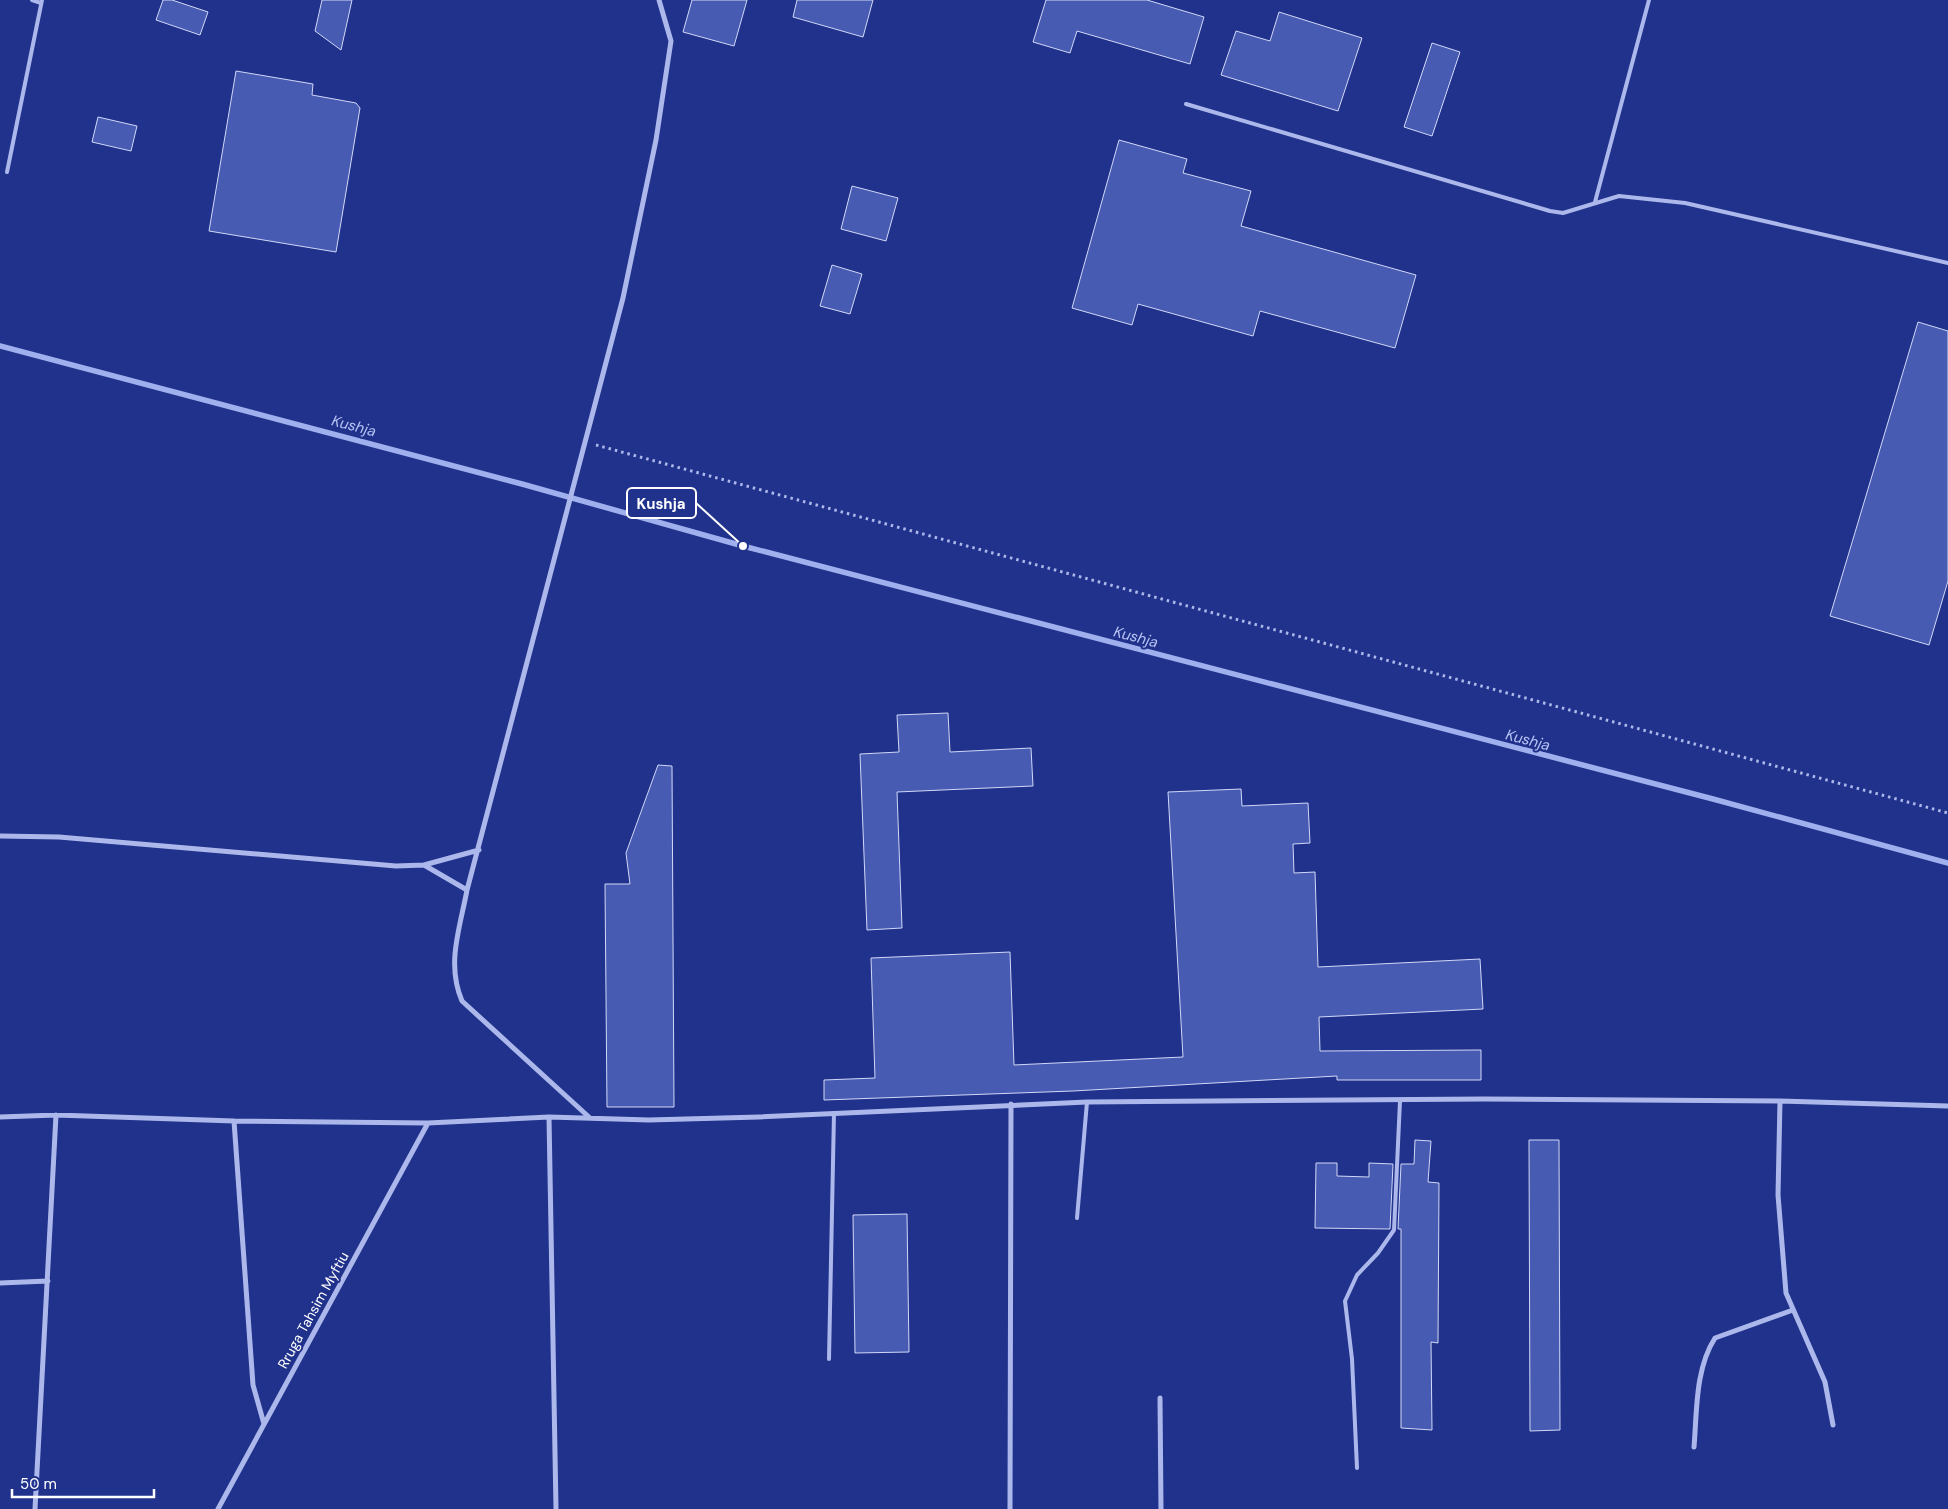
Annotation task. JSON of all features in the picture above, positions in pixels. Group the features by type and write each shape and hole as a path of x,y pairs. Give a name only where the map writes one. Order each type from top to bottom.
{"street":[{"path":"590,1118 462,1001 454,984 453,960 467,890 623,298 656,140 671,40 659,0"},
{"path":"0,836 59,837 396,866 424,865 479,850"},
{"path":"424,865 467,890"},
{"path":"0,1117 56,1115 234,1121 428,1123 549,1117 649,1120 1087,1102 1484,1099 1780,1101 1948,1106"},
{"path":"1780,1101 1778,1195 1786,1292 1825,1382 1833,1425"},
{"path":"1010,1509 1011,1104"},
{"path":"35,1509 56,1115"},
{"path":"549,1117 556,1509"},
{"path":"234,1121 253,1385 264,1424"},
{"name":"Rruga Tahsim Myftiu","path":"218,1509 428,1123"},
{"path":"0,1283 48,1281"},
{"path":"1694,1447 1698,1388 1710,1346 1715,1338 1794,1310"},
{"path":"1160,1398 1161,1509"}],"lane":[{"path":"7,172 42,1 32,0"},
{"path":"1595,202 1649,0"},
{"path":"1186,104 1550,211 1564,213 1595,202 1620,196 1685,203 1948,263"},
{"path":"1357,1468 1352,1359 1345,1302 1357,1275 1378,1253 1394,1230 1400,1101"},
{"path":"1077,1218 1087,1102"},
{"path":"829,1358 834,1113"}],"path":[{"path":"586,442 1948,813"}],"building":[{"path":"163,0 172,0 208,12 200,35 156,20"},
{"path":"322,0 352,0 341,50 315,31"},
{"path":"692,0 747,0 734,46 683,32"},
{"path":"797,0 873,0 863,37 793,17"},
{"path":"1046,0 1147,0 1204,17 1190,64 1077,31 1070,53 1033,42"},
{"path":"1279,12 1362,38 1338,111 1221,75 1236,31 1270,41"},
{"path":"1432,43 1460,52 1432,136 1404,127"},
{"path":"236,71 313,84 312,95 356,103 360,108 336,252 209,231"},
{"path":"98,117 137,126 131,151 92,142"},
{"path":"1119,140 1187,159 1183,173 1251,191 1241,226 1416,275 1395,348 1260,311 1253,336 1138,304 1132,325 1072,308"},
{"path":"852,186 898,198 886,241 841,229"},
{"path":"832,265 862,274 850,314 820,306"},
{"path":"1918,322 1948,331 1948,581 1929,645 1830,616"},
{"path":"948,713 950,752 1031,748 1033,786 897,792 902,928 867,930 860,754 899,752 897,715"},
{"path":"658,765 672,766 674,1107 607,1107 605,884 630,884 626,853"},
{"path":"1241,789 1242,806 1308,803 1310,843 1293,844 1294,873 1315,872 1318,967 1480,959 1483,1009 1319,1017 1320,1051 1481,1050 1481,1080 1337,1080 1337,1076 1073,1091 824,1100 824,1080 875,1078 871,958 1010,952 1014,1065 1183,1057 1168,792"},
{"path":"1415,1140 1431,1141 1428,1182 1439,1183 1438,1343 1431,1342 1432,1430 1401,1428 1401,1229 1398,1229 1401,1164 1414,1164"},
{"path":"1529,1140 1559,1140 1560,1430 1530,1431"},
{"path":"1316,1163 1337,1163 1337,1176 1369,1177 1369,1163 1393,1164 1390,1229 1315,1228"},
{"path":"907,1214 909,1352 855,1353 853,1215"}],"waterway":[{"name":"Kushja","path":"0,346 522,484 743,546 1713,799 1948,863"}],"place":[{"name":"Kushja","path":"743,546"}]}
